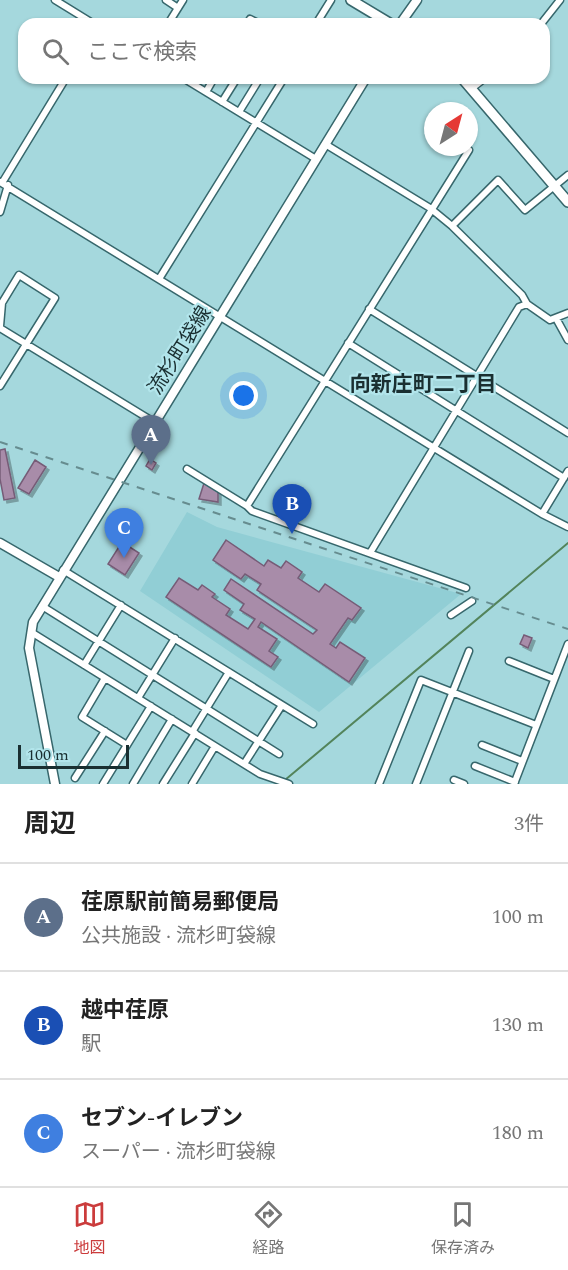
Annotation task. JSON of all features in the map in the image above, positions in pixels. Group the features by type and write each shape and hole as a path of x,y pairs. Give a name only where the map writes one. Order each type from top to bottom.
{"main road":[{"path":"351,0 381,18"},
{"path":"404,18 417,0"},
{"name":"流杉町袋線","path":"55,784 29,648 30,631 61,574 362,84"},
{"path":"468,84 568,202"},
{"path":"0,543 61,574"}],"street":[{"path":"55,0 84,18"},
{"path":"166,0 178,8"},
{"path":"173,18 183,0"},
{"path":"320,18 331,0"},
{"path":"546,18 560,0"},
{"path":"0,212 3,183 62,84"},
{"path":"193,84 316,159"},
{"path":"206,92 211,84"},
{"path":"222,102 233,84"},
{"path":"239,112 256,84"},
{"path":"159,279 280,84"},
{"path":"472,88 477,84"},
{"path":"325,144 430,208 452,226 522,295 527,303 550,320 557,320 568,313"},
{"path":"247,506 430,208 465,156"},
{"path":"452,226 498,180 525,210 568,175"},
{"path":"3,183 542,514 568,527"},
{"path":"0,387 26,344 55,298 19,275 2,303 0,327 26,344 154,422"},
{"path":"370,553 519,307 527,303"},
{"path":"369,309 568,433"},
{"path":"557,320 568,340"},
{"path":"348,343 564,478"},
{"path":"187,469 252,511 466,588"},
{"path":"542,514 568,471"},
{"path":"61,574 121,605 313,723"},
{"path":"451,615 472,601"},
{"path":"84,665 121,605"},
{"path":"42,606 279,754"},
{"path":"30,631 260,774 289,784"},
{"path":"138,698 175,638"},
{"path":"475,766 514,783 568,644"},
{"path":"416,784 469,651"},
{"path":"509,661 554,679"},
{"path":"163,784 229,672"},
{"path":"105,678 82,717 127,745"},
{"path":"380,784 422,680 536,725"},
{"path":"244,764 282,705"},
{"path":"103,784 151,706"},
{"path":"133,784 172,719"},
{"path":"75,778 105,731"},
{"path":"192,784 215,746"},
{"path":"482,746 522,761"},
{"path":"454,780 464,784"}],"shaded area":[{"path":"187,512 217,527 461,594 319,712 140,591"}],"building":[{"path":"5,449 15,498 4,500 0,479 0,450"},
{"path":"150,459 156,463 152,470 146,466"},
{"path":"35,460 46,467 29,494 18,488"},
{"path":"204,483 218,491 218,502 199,499"},
{"path":"226,540 264,566 268,560 281,568 286,561 302,572 298,578 319,592 325,584 361,608 352,620 348,618 330,644 336,648 340,642 365,658 349,682 261,622 258,627 277,639 269,651 278,657 271,667 166,597 179,578 198,590 202,585 215,594 212,597 230,609 226,615 248,629 255,619 240,610 244,604 224,590 231,579 313,634 317,630 257,590 261,584 245,574 241,579 213,560"},
{"path":"122,542 139,553 125,575 108,564"},
{"path":"524,635 532,638 528,648 520,644"}],"waterway":[{"path":"285,780 568,543"}],"railway":[{"path":"0,442 568,629"}],"place":[{"name":"荏原駅前簡易郵便局","path":"151,465"},
{"name":"越中荏原","path":"292,534"},
{"name":"セブン-イレブン","path":"124,558"}],"district":[{"name":"向新庄町二丁目","path":"423,384"}]}
